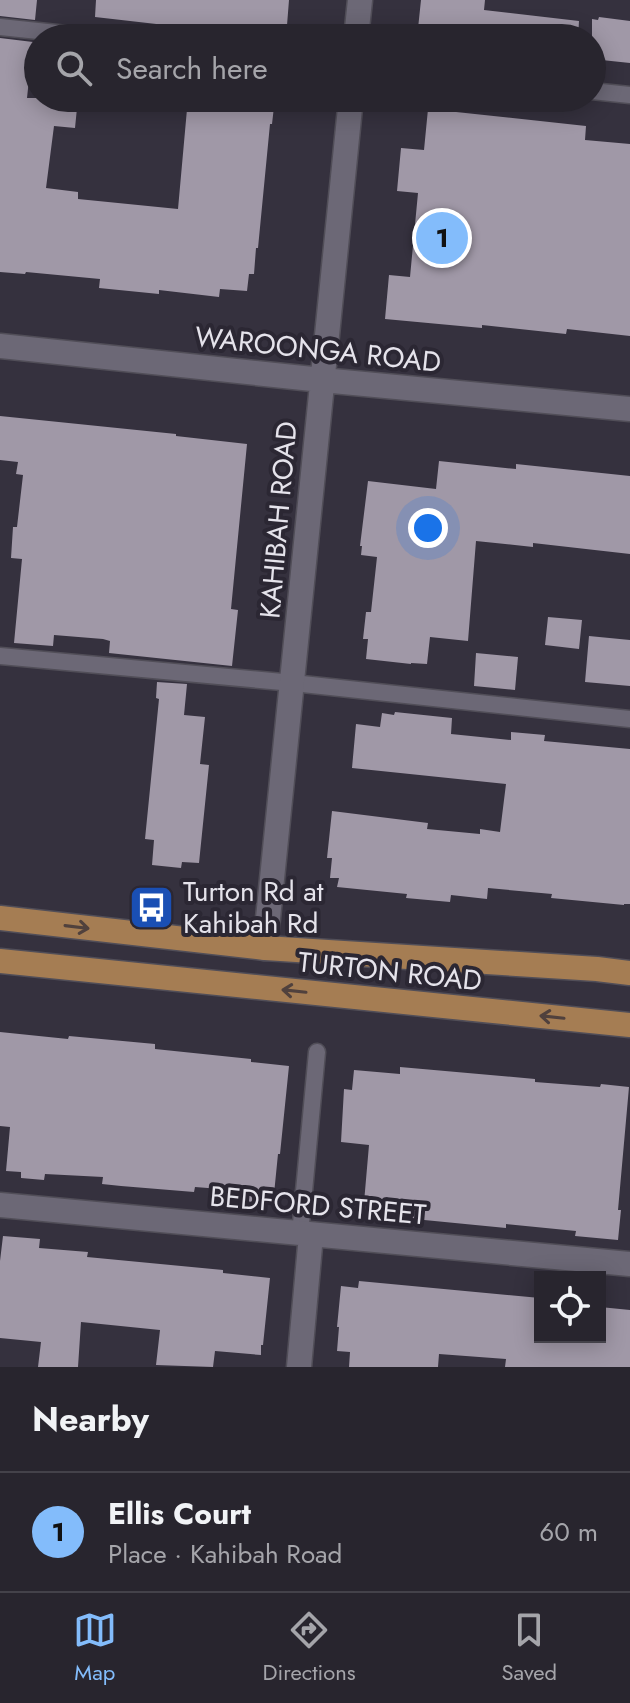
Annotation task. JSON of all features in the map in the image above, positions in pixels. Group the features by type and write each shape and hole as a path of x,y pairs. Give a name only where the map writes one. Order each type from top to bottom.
{"main road":[{"name":"TURTON ROAD","path":"0,918 265,948 630,973"},
{"name":"TURTON ROAD","path":"0,961 630,1025"}],"street":[{"path":"357,24 360,0"},
{"name":"KAHIBAH ROAD","path":"265,948 350,112"},
{"name":"WAROONGA ROAD","path":"0,346 630,409"},
{"name":"BEDFORD STREET","path":"0,1205 630,1264"},
{"path":"299,1367 305,1235"}],"lane":[{"path":"0,27 24,30"},
{"path":"606,92 630,95"},
{"path":"0,656 630,719"},
{"path":"305,1235 317,1052"}],"building":[{"path":"0,0 37,0 35,20 0,16"},
{"path":"96,0 289,0 287,24 156,24 95,17"},
{"path":"421,0 485,0 484,10 579,21 579,24 418,24"},
{"path":"599,17 630,21 630,63 606,60 606,24 592,24 592,19 598,20"},
{"path":"0,38 24,41 24,112 77,112 75,128 54,126 46,188 78,192 78,199 178,209 187,112 273,112 258,248 254,274 249,274 247,291 220,289 219,297 159,290 159,294 99,288 100,279 0,272"},
{"path":"428,112 456,112 586,126 585,140 630,144 630,336 567,329 566,334 385,319 389,275 410,277 418,193 397,191 401,148 424,150"},
{"path":"0,416 247,444 231,609 238,610 232,666 109,653 110,641 103,639 54,635 53,646 14,643 22,559 11,558 13,527 17,527 23,475 16,474 18,462 0,460"},
{"path":"439,461 516,469 516,464 630,476 630,554 533,543 533,547 476,541 468,641 430,637 427,664 366,659 368,639 363,639 366,612 371,612 377,557 361,555 368,481 436,489"},
{"path":"548,617 582,620 579,649 545,645"},
{"path":"589,636 630,640 630,686 585,682"},
{"path":"476,653 518,657 515,690 474,686"},
{"path":"157,682 187,684 184,715 205,717 200,764 209,765 199,863 182,862 181,868 152,865 154,840 145,839 159,699 156,698"},
{"path":"395,712 452,718 451,734 511,740 511,732 545,735 544,741 630,749 630,904 551,898 552,894 488,888 487,899 451,895 450,902 337,887 339,878 330,878 332,858 327,858 332,811 428,823 427,829 480,834 480,829 500,832 506,784 352,768 356,724 380,727 382,713 394,715"},
{"path":"0,1032 155,1044 155,1049 289,1066 273,1204 245,1201 246,1191 195,1187 194,1192 121,1186 102,1184 103,1177 45,1174 44,1180 21,1178 21,1172 6,1171 10,1127 0,1126"},
{"path":"400,1067 535,1079 535,1082 629,1087 618,1240 575,1236 576,1231 506,1224 506,1228 363,1214 369,1145 341,1142 344,1089 352,1090 354,1070 400,1074"},
{"path":"3,1236 40,1239 39,1248 88,1252 87,1257 223,1270 223,1273 270,1278 261,1355 215,1351 213,1367 156,1365 160,1330 81,1322 78,1367 38,1367 41,1342 0,1338"},
{"path":"359,1281 534,1297 534,1343 606,1343 606,1308 630,1310 630,1367 505,1367 506,1359 439,1354 438,1367 349,1367 350,1352 337,1351 341,1286 358,1288"}],"place":[{"name":"Ellis Court","path":"442,238"},
{"name":"Turton Rd at Kahibah Rd","path":"152,907"}]}
